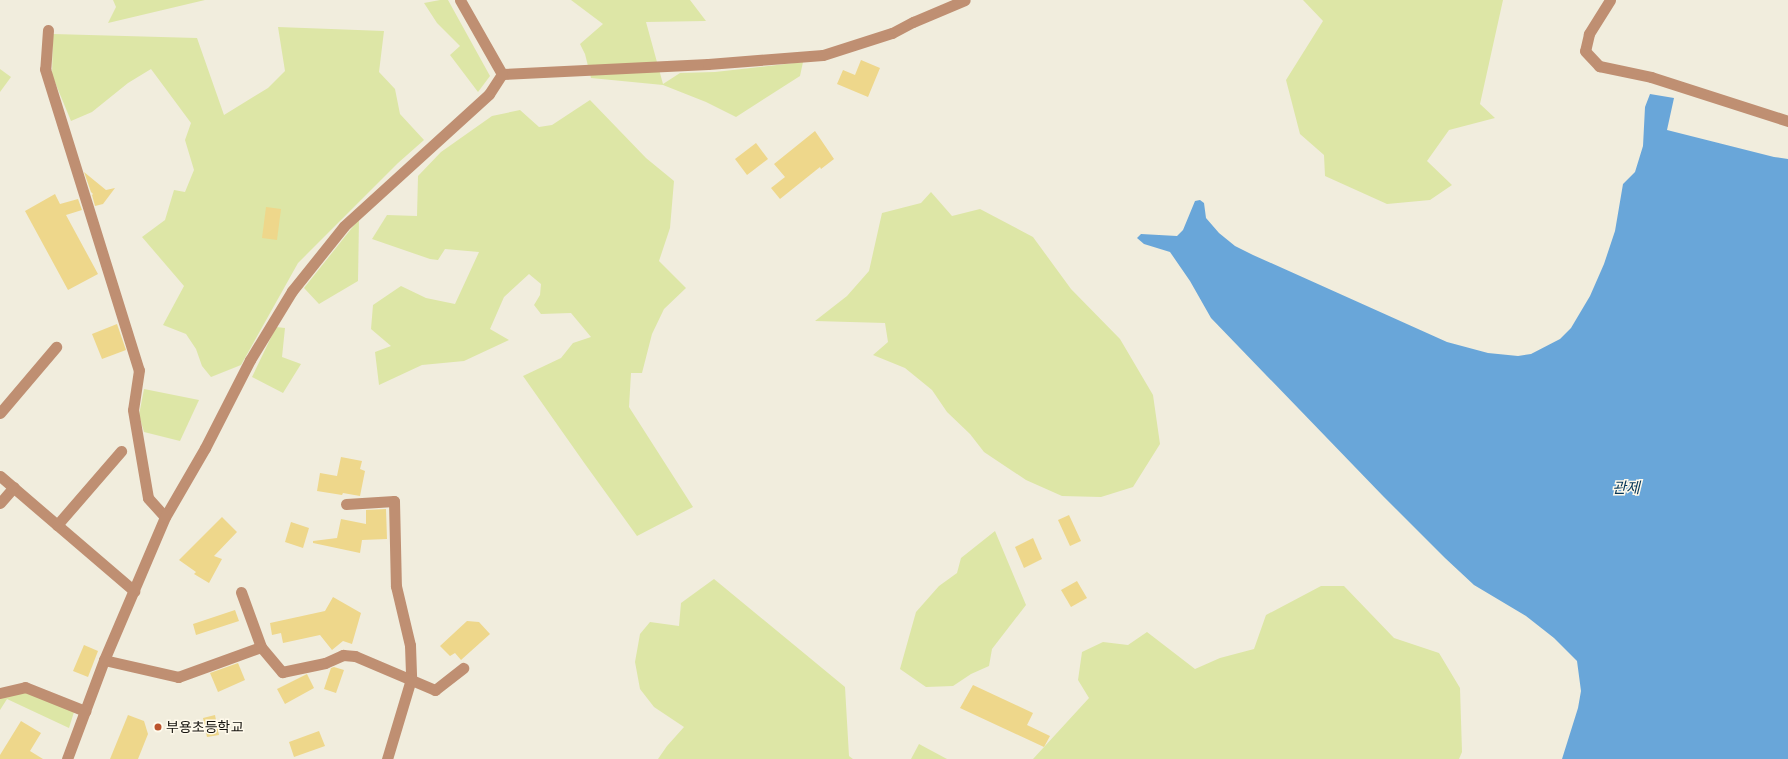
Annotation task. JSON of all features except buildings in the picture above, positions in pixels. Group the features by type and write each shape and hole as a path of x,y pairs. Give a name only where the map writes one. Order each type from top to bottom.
{"street":[{"path":"460,0 502,74"},
{"path":"502,74 708,64 823,55 892,33 913,22 965,0"},
{"path":"1610,0 1589,34 1585,51 1599,66 1651,77 1788,121"},
{"path":"48,30 45,69 139,370 133,410 148,498 165,517"},
{"path":"67,759 104,660 165,517 205,448 250,360 292,291 344,226 489,94 502,74"},
{"path":"0,413 56,347"},
{"path":"57,525 122,451"},
{"path":"0,476 134,591"},
{"path":"0,503 14,487"},
{"path":"346,504 394,501 396,586 410,645 411,679 387,759"},
{"path":"241,592 261,647 282,672 325,663 343,654 355,656 435,690 463,668"},
{"path":"104,660 178,677 261,647"},
{"path":"0,693 25,687 85,711"}],"green space":[{"path":"113,0 205,0 108,23 116,7"},
{"path":"448,0 490,76 478,92 450,55 460,46 437,23 424,3"},
{"path":"571,0 690,0 706,21 646,22 663,84 680,73 715,72 803,62 800,76 736,117 706,102 663,85 591,78 585,54 580,44 603,24"},
{"path":"1303,0 1503,0 1480,104 1495,118 1449,130 1427,161 1452,185 1430,200 1387,204 1325,176 1324,155 1300,134 1286,80 1323,21"},
{"path":"278,27 384,31 379,72 395,89 400,114 424,140 398,163 298,263 241,365 211,377 202,366 196,349 186,334 163,325 184,286 142,237 165,220 174,190 185,192 194,170 185,140 191,123 151,69 128,83 92,112 71,121 52,75 53,34 197,38 224,115 268,88 285,71"},
{"path":"0,69 11,77 0,92"},
{"path":"590,100 646,158 674,181 670,228 659,261 686,288 664,309 652,334 642,373 631,373 629,407 693,507 637,536 523,376 561,358 573,343 591,337 571,313 541,314 534,305 540,295 541,284 529,274 504,297 490,329 509,340 464,361 422,365 379,385 375,352 391,346 371,329 373,305 401,286 426,298 455,304 479,252 445,249 438,260 430,259 372,239 387,215 417,216 418,176 441,152 492,116 520,110 539,127 552,125"},
{"path":"931,192 952,216 980,209 1033,237 1071,289 1120,339 1153,395 1160,444 1133,487 1101,497 1062,496 1026,480 984,452 970,434 947,412 932,390 905,368 873,355 888,342 885,323 815,321 847,296 869,271 882,213 921,203"},
{"path":"359,219 358,281 319,304 304,288"},
{"path":"276,327 285,328 282,357 301,364 283,393 252,377"},
{"path":"144,389 199,400 180,441 144,432 139,415"},
{"path":"995,531 1026,605 992,649 989,666 971,674 953,686 926,687 900,669 916,612 939,586 957,573 961,558"},
{"path":"714,579 845,687 849,756 853,759 658,759 667,746 684,727 654,707 640,689 635,662 640,634 650,622 679,626 681,603"},
{"path":"1321,586 1344,586 1394,638 1439,653 1460,688 1462,752 1459,759 1033,759 1089,698 1078,680 1082,652 1103,642 1128,645 1147,632 1195,669 1220,658 1254,649 1266,615"},
{"path":"24,691 74,712 69,728 7,699 0,710 0,696"},
{"path":"919,744 947,759 911,759"}],"water":[{"name":"관제","path":"1650,94 1674,98 1667,130 1774,157 1788,159 1788,759 1562,759 1578,708 1581,691 1577,661 1554,638 1526,616 1474,585 1445,558 1211,318 1190,281 1170,252 1144,244 1137,238 1141,234 1177,236 1183,230 1195,201 1200,200 1204,203 1206,218 1219,233 1235,246 1253,255 1447,342 1488,353 1518,356 1531,354 1560,339 1571,328 1590,296 1604,264 1615,231 1623,184 1635,172 1643,146 1645,107"}],"place":[{"name":"부용초등학교","path":"158,727"}]}
